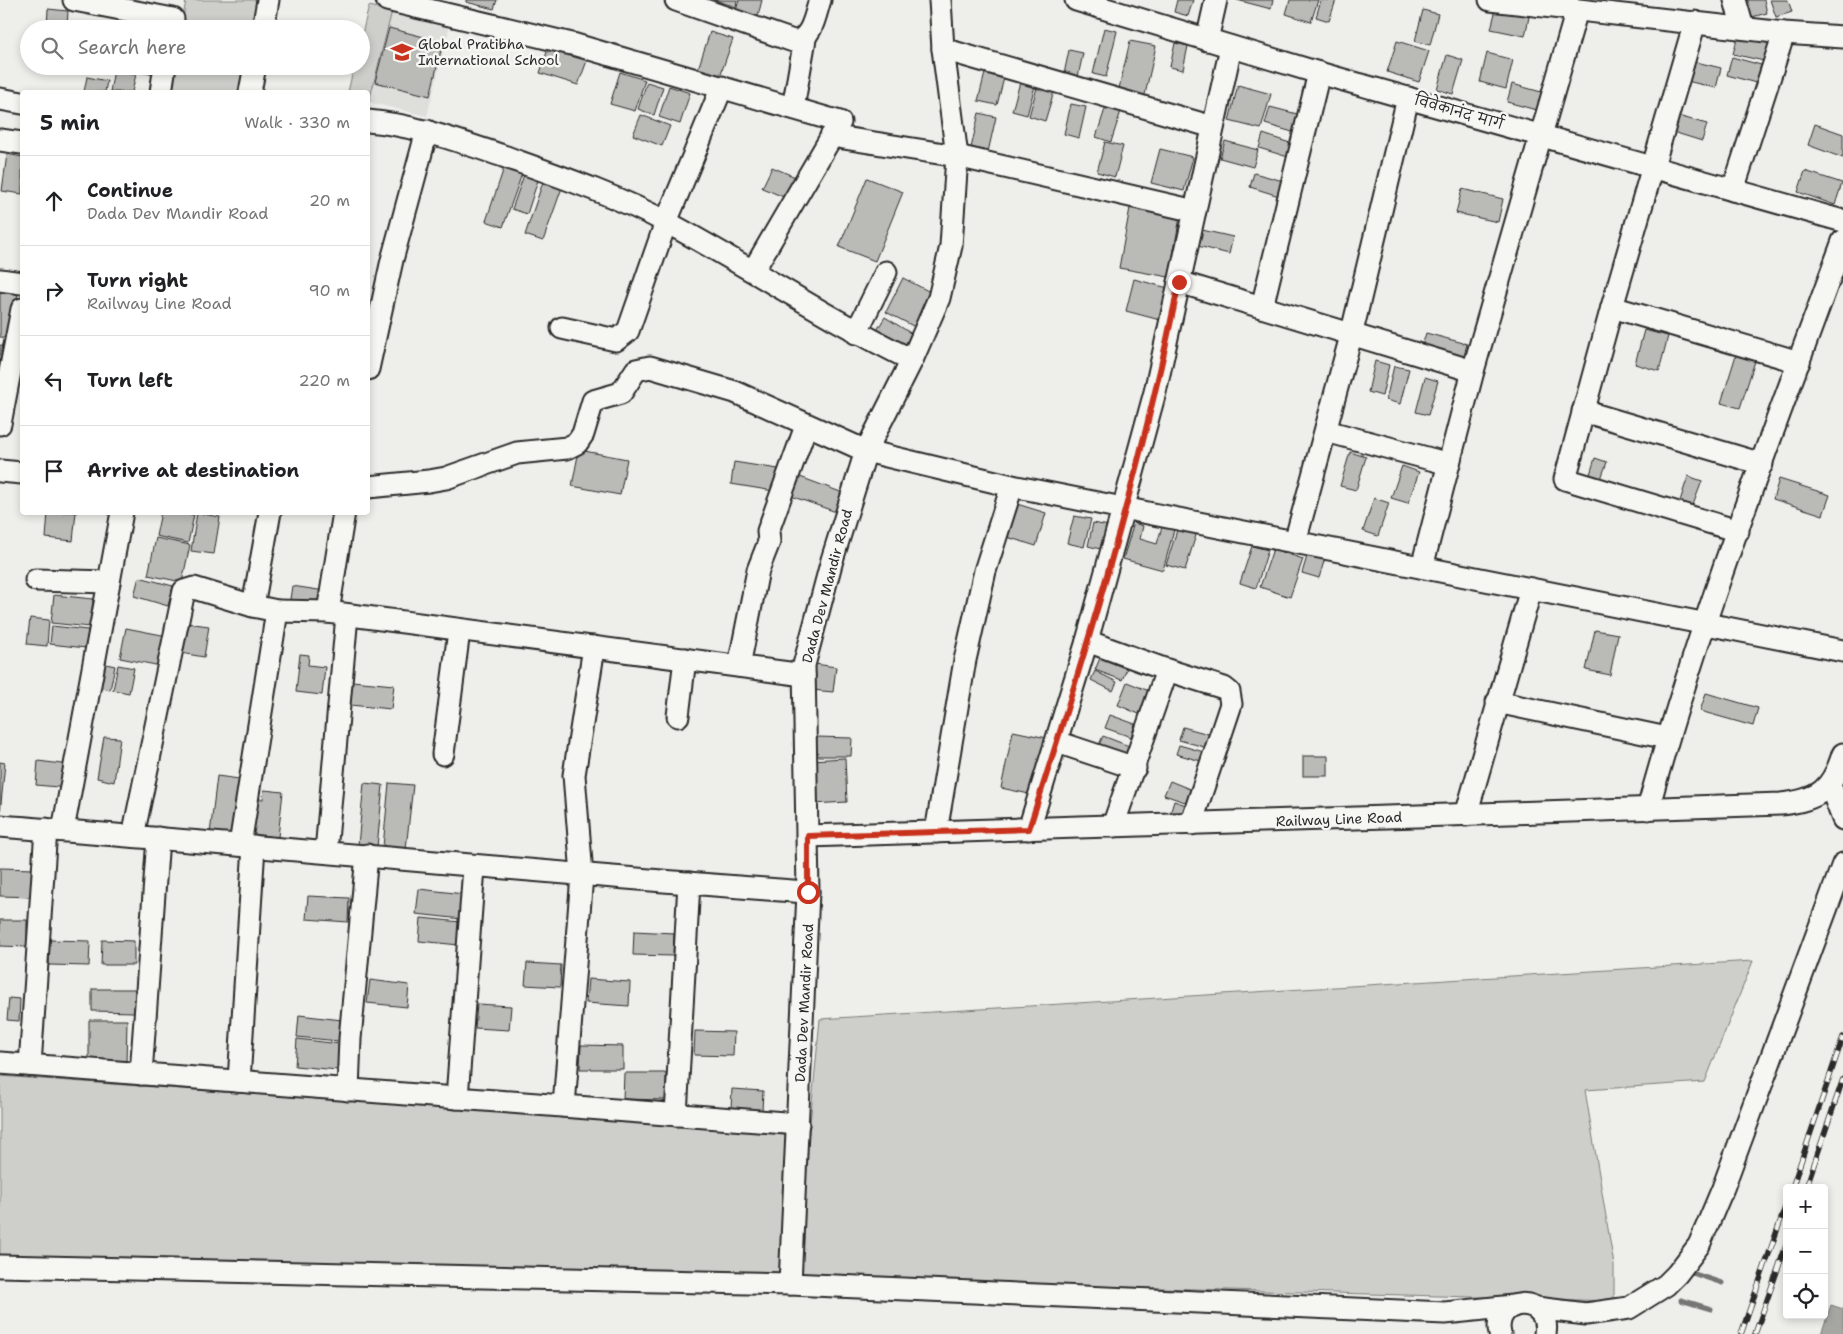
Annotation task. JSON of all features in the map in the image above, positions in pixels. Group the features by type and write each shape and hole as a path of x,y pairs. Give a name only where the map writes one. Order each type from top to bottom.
{"street":[{"path":"74,0 174,16"},
{"path":"265,20 268,0"},
{"path":"387,0 576,45 840,122 753,271"},
{"path":"676,0 784,39 796,42 805,39"},
{"path":"793,108 805,39 820,0"},
{"name":"Dada Dev Mandir Road","path":"790,1284 808,892 805,657 832,560 866,451 912,360 939,298 951,246 957,156 943,49 940,0"},
{"name":"विवेकानंद मार्ग","path":"1078,0 1319,73 1843,221"},
{"path":"1207,40 1216,0"},
{"path":"1490,0 1695,22 1784,34 1843,37"},
{"path":"1735,0 1743,28"},
{"path":"1422,567 1473,372 1577,10"},
{"path":"1695,22 1612,307 1565,479 1738,531"},
{"path":"1734,190 1784,34"},
{"path":"1029,829 1057,742 1125,509 1155,392 1231,47"},
{"path":"943,49 1213,127"},
{"path":"1262,307 1319,73"},
{"path":"161,90 164,75"},
{"path":"250,90 253,75"},
{"path":"562,328 616,340 623,337 628,330 666,222 722,87"},
{"path":"1295,542 1351,336 1408,98"},
{"path":"0,99 20,103"},
{"path":"370,121 427,131 552,173 666,222 753,271 856,333 912,360"},
{"path":"370,345 376,295 427,131"},
{"path":"831,136 957,156 1195,211"},
{"path":"0,140 20,143"},
{"path":"1648,809 1667,738 1738,531 1843,241"},
{"path":"856,333 886,272"},
{"path":"0,280 20,282"},
{"path":"1179,282 1473,372"},
{"path":"1612,307 1799,362"},
{"path":"0,424 20,319"},
{"path":"370,487 446,478 517,453 568,448 577,443 583,434 593,401 621,392 631,374 642,368 680,374 735,392 806,426 866,451 1012,486 1843,651"},
{"path":"1583,411 1762,464"},
{"path":"739,666 758,570 769,542 768,531 806,426"},
{"path":"1326,431 1449,464"},
{"path":"0,472 20,473"},
{"path":"936,832 965,660 985,571 1012,486"},
{"path":"30,1065 55,830 110,582 121,515"},
{"path":"252,606 269,515"},
{"path":"326,852 337,614 344,515"},
{"path":"36,580 110,582"},
{"path":"133,836 184,591 194,588 252,606 277,611 337,614 804,675"},
{"path":"1466,815 1530,589"},
{"path":"239,1081 247,845 277,611"},
{"path":"443,754 459,631"},
{"path":"1087,641 1224,688 1231,697 1231,704 1191,824"},
{"path":"564,1106 582,876 574,775 594,647"},
{"path":"678,716 685,659"},
{"path":"1113,826 1135,768 1167,670"},
{"path":"1497,702 1667,738"},
{"path":"1057,742 1135,768"},
{"path":"1843,754 1830,785 1843,819"},
{"name":"Railway Line Road","path":"808,836 1796,803 1818,796 1830,785"},
{"path":"0,826 367,855 474,867 582,876 808,892"},
{"path":"141,1074 158,838"},
{"path":"348,1090 357,957 367,855"},
{"path":"0,1266 790,1284 1446,1313 1520,1304 1536,1308 1586,1314 1629,1308 1677,1274 1699,1245 1723,1188 1843,864"},
{"path":"457,1098 474,867"},
{"path":"676,1115 689,884"},
{"path":"0,1063 798,1124"},
{"path":"1446,1313 1499,1331 1506,1310 1513,1306"},
{"path":"1536,1308 1545,1320 1546,1334 1586,1314"}],"shaded area":[{"path":"186,0 260,0 256,20 183,20"},
{"name":"Global Pratibha International School","path":"369,6 450,25 427,116 370,102 370,90 348,90 352,75 370,75 370,20 366,20"},
{"path":"369,6 392,11 370,98 370,90 348,90 352,75 370,75 370,20 366,20"},
{"path":"175,75 244,75 241,90 172,90"},
{"path":"1753,961 1705,1082 1585,1090 1614,1265 1614,1301 0,1255 0,1076 809,1134 820,1019"},
{"path":"1831,1305 1843,1309 1843,1334 1821,1334 1826,1319 1828,1319"}],"building":[{"path":"466,0 497,0 494,9 466,2"},
{"path":"714,0 737,0 736,7"},
{"path":"739,0 762,0 757,20 735,14"},
{"path":"1177,0 1193,0 1188,16 1174,12"},
{"path":"1237,0 1273,0 1271,9"},
{"path":"1290,0 1318,0 1311,22 1286,14"},
{"path":"1321,0 1336,0 1329,21 1316,17"},
{"path":"1739,0 1764,0 1767,13 1744,19"},
{"path":"1770,0 1788,0 1792,12 1776,17"},
{"path":"48,9 68,11 68,20 47,20"},
{"path":"1496,9 1529,17 1525,36 1491,29"},
{"path":"1423,10 1438,14 1430,45 1415,41"},
{"path":"389,28 443,42 430,96 375,82"},
{"path":"1104,28 1117,31 1106,77 1093,74"},
{"path":"710,32 733,39 719,79 697,72"},
{"path":"1738,35 1769,42 1764,61 1733,54"},
{"path":"1130,41 1156,46 1144,99 1118,93"},
{"path":"1397,41 1429,51 1419,82 1387,72"},
{"path":"1175,43 1188,46 1183,70 1170,67"},
{"path":"549,46 588,58 578,85 540,73"},
{"path":"1069,50 1083,53 1078,77 1064,74"},
{"path":"1487,53 1513,60 1506,89 1480,82"},
{"path":"1447,55 1463,60 1453,94 1437,89"},
{"path":"1732,57 1761,65 1756,83 1727,75"},
{"path":"1692,61 1721,68 1716,88 1687,81"},
{"path":"986,69 1005,74 997,105 978,101"},
{"path":"620,72 645,80 635,111 610,104"},
{"path":"113,75 136,75 132,90 110,90"},
{"path":"87,77 107,81 105,90 84,90"},
{"path":"647,82 663,87 654,115 638,109"},
{"path":"1020,82 1035,86 1027,115 1012,111"},
{"path":"1038,84 1055,88 1045,121 1029,116"},
{"path":"1512,84 1545,93 1540,111 1507,102"},
{"path":"1238,85 1271,94 1261,129 1229,121"},
{"path":"669,86 690,93 680,124 659,117"},
{"path":"1071,104 1086,107 1079,138 1064,134"},
{"path":"1106,106 1121,111 1111,142 1096,137"},
{"path":"1270,107 1301,115 1296,133 1265,124"},
{"path":"979,113 996,117 988,152 971,148"},
{"path":"641,115 670,126 662,146 633,135"},
{"path":"1678,116 1707,124 1702,141 1673,132"},
{"path":"1815,124 1843,134 1843,158 1808,145"},
{"path":"1263,134 1293,144 1288,157 1259,148"},
{"path":"1225,141 1258,150 1253,167 1220,158"},
{"path":"1105,142 1123,146 1115,177 1097,172"},
{"path":"1160,149 1193,157 1184,191 1151,183"},
{"path":"7,154 20,157 20,194 2,191"},
{"path":"505,165 523,171 503,227 486,221"},
{"path":"772,167 800,179 791,200 762,188"},
{"path":"1805,171 1842,183 1835,205 1798,192"},
{"path":"525,172 539,177 527,214 512,209"},
{"path":"1254,173 1283,181 1279,196 1250,187"},
{"path":"545,176 564,182 543,241 525,235"},
{"path":"867,178 903,192 875,261 839,247"},
{"path":"1462,189 1503,199 1498,222 1456,213"},
{"path":"1130,208 1180,217 1169,277 1119,268"},
{"path":"1202,230 1233,237 1229,254 1198,246"},
{"path":"903,278 932,293 915,327 886,312"},
{"path":"1134,279 1168,288 1160,320 1126,311"},
{"path":"0,290 18,291 13,338 0,337"},
{"path":"885,317 912,334 901,352 874,335"},
{"path":"1644,330 1668,336 1659,371 1635,364"},
{"path":"1426,333 1467,344 1462,364 1420,353"},
{"path":"0,345 10,346 7,368 0,367"},
{"path":"1736,355 1755,361 1740,408 1721,403"},
{"path":"1375,361 1389,365 1382,396 1368,392"},
{"path":"1394,366 1409,369 1400,404 1386,400"},
{"path":"1425,377 1438,381 1428,415 1416,412"},
{"path":"579,450 627,459 620,495 572,486"},
{"path":"1350,452 1366,457 1356,490 1340,486"},
{"path":"1595,458 1607,462 1599,484 1588,481"},
{"path":"734,462 778,469 774,491 731,484"},
{"path":"1402,466 1419,472 1408,503 1391,498"},
{"path":"792,474 846,494 839,513 785,494"},
{"path":"1688,476 1702,481 1693,505 1680,501"},
{"path":"1779,479 1830,495 1823,515 1773,499"},
{"path":"1374,498 1389,503 1378,536 1363,531"},
{"path":"1017,504 1046,513 1036,546 1007,537"},
{"path":"48,515 76,515 73,541 46,538"},
{"path":"160,515 194,515 188,543 156,536"},
{"path":"197,515 220,517 214,554 191,551"},
{"path":"1074,516 1091,519 1084,547 1067,543"},
{"path":"1093,523 1114,527 1109,551 1088,546"},
{"path":"1134,523 1143,526 1140,539 1157,544 1163,523 1175,526 1163,570 1123,559"},
{"path":"1178,527 1197,532 1185,570 1166,565"},
{"path":"156,538 190,545 182,582 148,575"},
{"path":"1252,546 1268,550 1256,588 1240,583"},
{"path":"1273,549 1303,559 1290,597 1260,587"},
{"path":"1308,553 1325,558 1319,578 1302,573"},
{"path":"139,577 173,586 168,606 134,596"},
{"path":"292,586 325,591 321,612 289,606"},
{"path":"54,595 93,599 90,627 51,623"},
{"path":"30,618 49,620 47,646 27,644"},
{"path":"179,622 209,626 204,657 175,652"},
{"path":"52,626 88,630 86,648 50,644"},
{"path":"126,628 167,636 161,666 120,658"},
{"path":"1595,630 1618,634 1610,675 1586,670"},
{"path":"300,654 309,655 308,665 325,667 322,695 296,692"},
{"path":"1100,658 1127,669 1122,680 1095,670"},
{"path":"102,663 115,666 110,690 97,687"},
{"path":"815,664 836,667 833,692 812,690"},
{"path":"118,665 134,668 129,693 113,690"},
{"path":"1095,671 1117,682 1113,691 1091,680"},
{"path":"352,681 394,685 391,709 350,705"},
{"path":"1127,682 1149,691 1139,714 1118,705"},
{"path":"1706,693 1758,708 1753,726 1700,711"},
{"path":"1110,715 1135,724 1131,737 1105,728"},
{"path":"1183,727 1212,735 1208,748 1179,740"},
{"path":"1013,731 1047,738 1034,795 1001,788"},
{"path":"1103,736 1129,746 1124,759 1097,749"},
{"path":"104,737 120,738 114,782 97,778"},
{"path":"816,737 852,738 851,756 816,756"},
{"path":"1179,745 1204,752 1201,761 1176,754"},
{"path":"1303,756 1328,756 1328,776 1303,776"},
{"path":"845,758 847,802 813,804 811,760"},
{"path":"38,761 70,765 68,788 36,785"},
{"path":"0,762 5,763 0,814"},
{"path":"217,776 247,780 239,838 210,834"},
{"path":"1170,781 1192,790 1188,803 1164,795"},
{"path":"364,783 383,785 377,847 358,845"},
{"path":"389,783 413,785 406,849 383,847"},
{"path":"264,790 283,792 278,837 248,834 256,799 263,799"},
{"path":"1174,801 1186,805 1182,818 1170,814"},
{"path":"0,868 34,869 33,897 0,896"},
{"path":"419,889 464,894 462,919 416,914"},
{"path":"308,896 349,898 348,922 306,919"},
{"path":"421,918 461,922 459,945 419,941"},
{"path":"0,920 27,920 27,947 0,946"},
{"path":"634,931 674,933 673,956 633,955"},
{"path":"50,940 90,941 89,966 49,965"},
{"path":"102,940 134,941 134,965 101,965"},
{"path":"527,963 561,965 560,987 525,985"},
{"path":"588,979 630,982 629,1006 586,1003"},
{"path":"370,980 409,985 407,1007 367,1003"},
{"path":"92,989 135,989 134,1012 92,1011"},
{"path":"9,998 20,999 19,1021 7,1020"},
{"path":"477,1004 511,1006 509,1030 475,1028"},
{"path":"299,1015 342,1020 339,1041 297,1037"},
{"path":"89,1020 127,1020 126,1065 89,1064"},
{"path":"695,1031 734,1032 733,1056 694,1055"},
{"path":"297,1039 340,1044 338,1070 295,1066"},
{"path":"581,1045 623,1046 623,1069 580,1069"},
{"path":"624,1073 666,1073 666,1100 623,1099"},
{"path":"732,1089 763,1091 762,1111 731,1109"}],"waterway":[{"path":"1689,1272 1722,1283"},
{"path":"1681,1300 1711,1309"}],"railway":[{"path":"1793,1184 1843,1037"},
{"path":"1807,1184 1843,1079"},
{"path":"1741,1334 1783,1213"},
{"path":"1755,1334 1783,1254"}],"place":[{"name":"Global Pratibha International School","path":"402,52"}],"route":[{"path":"808,892 808,836 1029,829 1057,742 1125,509 1155,392 1179,282"}]}
